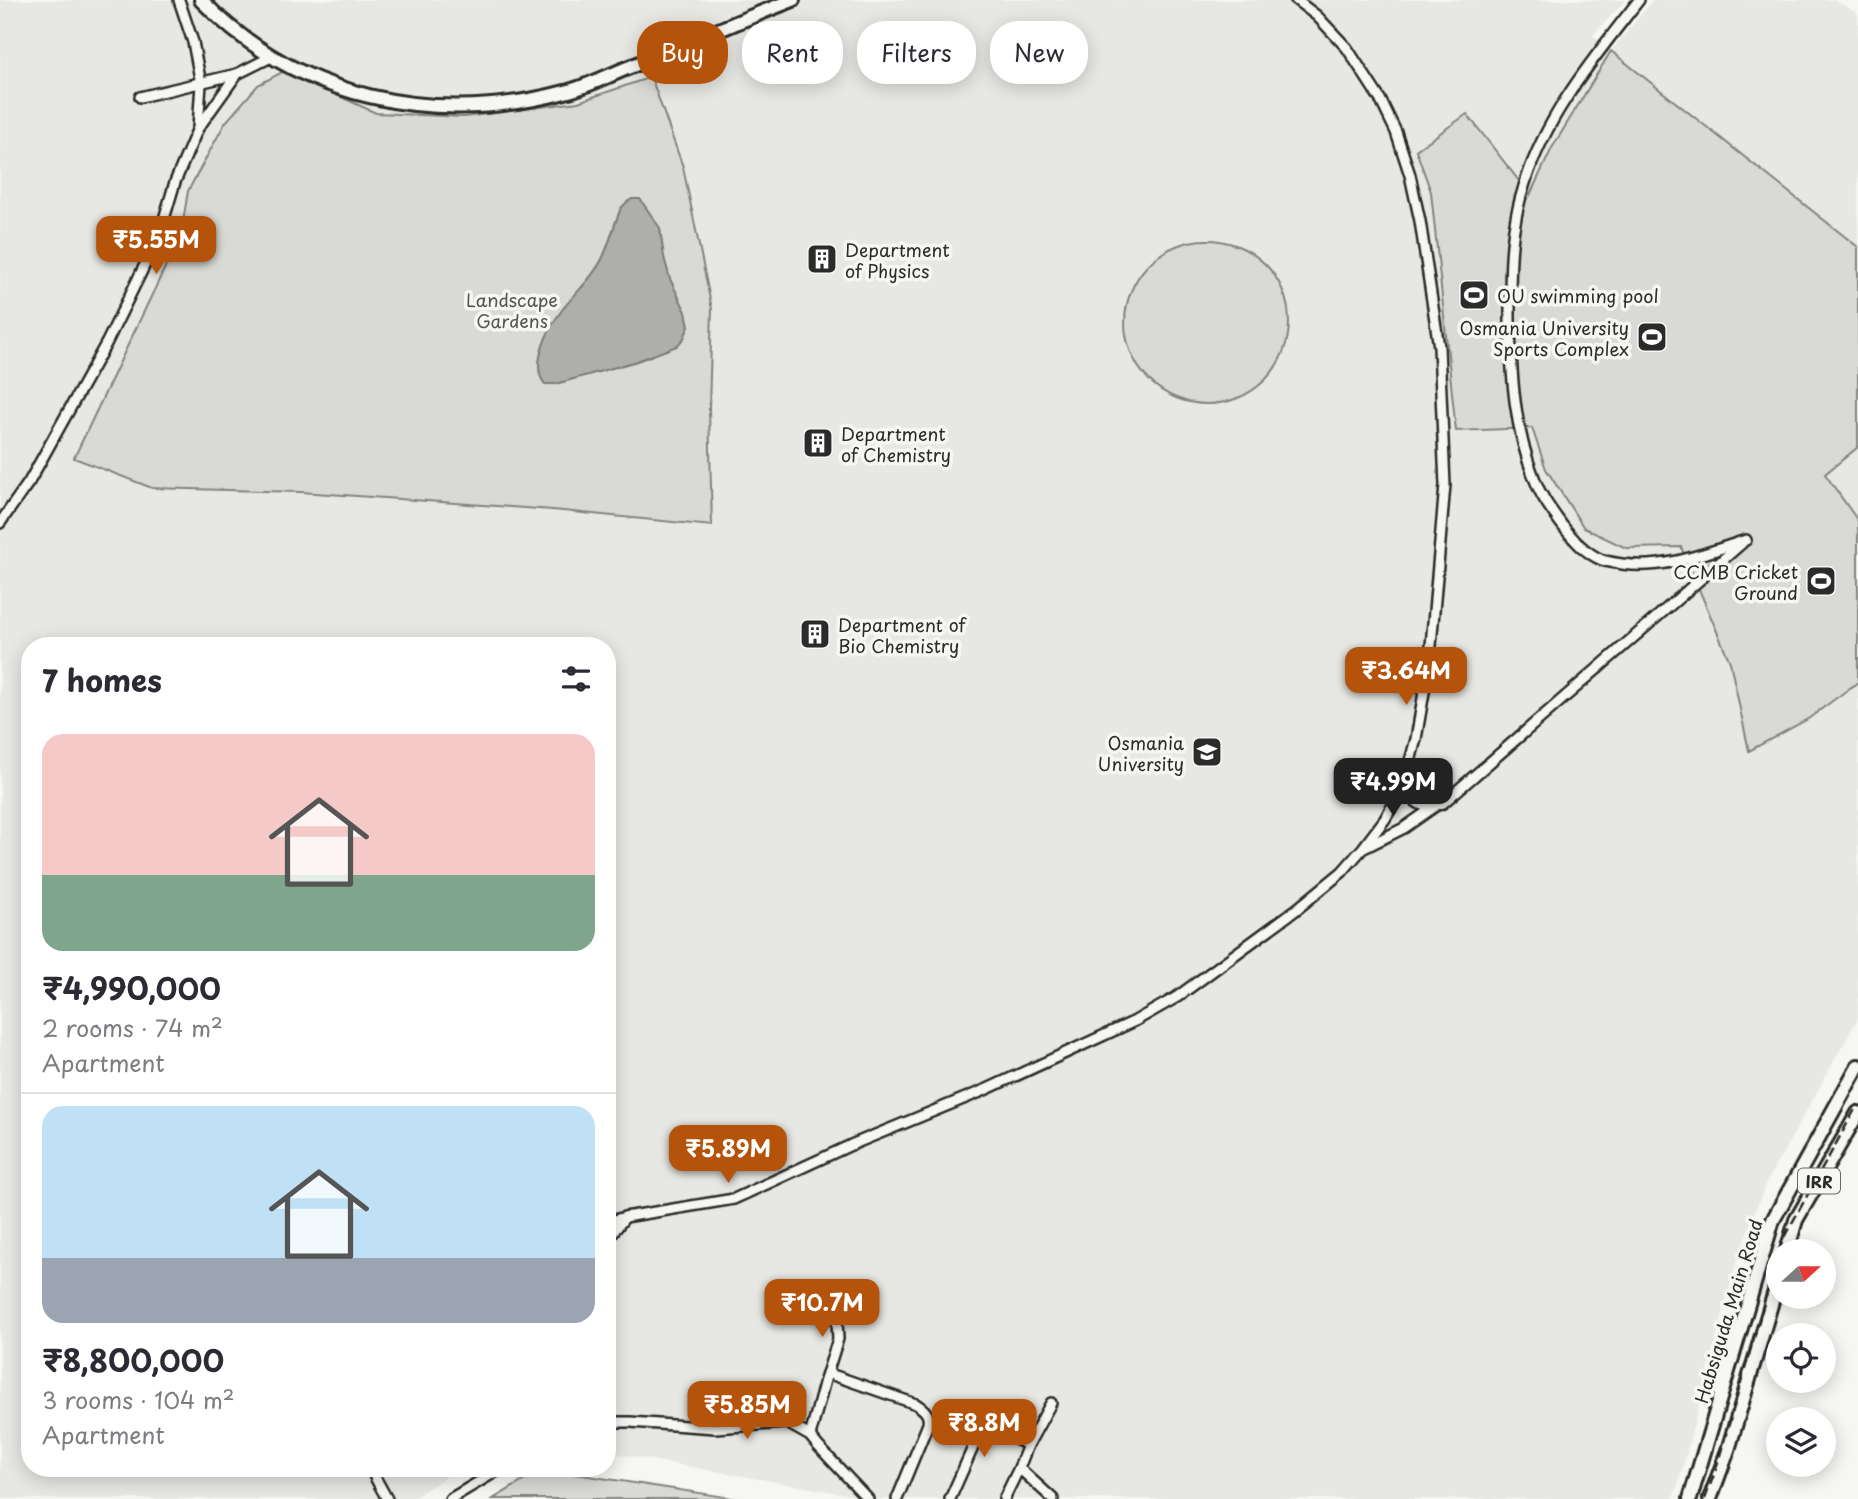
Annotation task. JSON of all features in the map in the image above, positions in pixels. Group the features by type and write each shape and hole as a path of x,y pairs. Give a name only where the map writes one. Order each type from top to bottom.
{"main road":[{"path":"201,0 229,27 271,57 341,89 381,100 419,106 455,107 528,101 568,92 793,0"},
{"name":"Habsiguda Main Road","path":"1690,1499 1773,1220 1858,1066"},
{"name":"IRR","path":"1790,1239 1796,1220 1858,1113"},
{"path":"1769,1235 1775,1239"},
{"path":"1710,1499 1728,1450 1770,1309"}],"street":[{"path":"179,0 193,42 201,84 198,128"},
{"path":"616,1220 734,1199 851,1145 985,1090 1135,1021 1177,998 1342,872 1385,819 1403,787 1416,739 1430,657 1445,485 1437,334 1420,221 1410,174 1396,132 1380,99 1347,48 1317,16 1296,0"},
{"path":"1363,848 1404,828 1443,803 1746,540 1660,565 1644,566 1604,561 1589,553 1567,532 1545,500 1531,469 1519,430 1510,346 1511,242 1518,205 1526,179 1563,102 1593,57 1639,0"},
{"path":"140,97 237,74 271,57"},
{"path":"0,523 34,474 107,342 159,236 175,182 198,128 237,74"},
{"path":"1403,787 1412,799 1425,806 1434,807"},
{"path":"616,1228 625,1217"},
{"path":"808,1299 827,1305 837,1321 838,1339 810,1436"},
{"path":"827,1373 916,1404 927,1414 928,1424 897,1499"},
{"path":"1004,1499 1028,1445 1051,1404"},
{"path":"616,1422 715,1428 787,1423 810,1436 868,1499"},
{"path":"950,1499 983,1425 1028,1445"},
{"path":"1020,1468 1053,1499"},
{"path":"375,1477 387,1499"},
{"path":"450,1499 487,1477"}],"shaded area":[{"name":"Osmania University","path":"0,0 1626,0 1593,35 1611,51 1653,0 1834,0 1858,13 1858,1018 1765,1185 1736,1263 1673,1499 873,1499 616,1454 616,637 21,637 21,1477 445,1477 412,1499 0,1499"},
{"path":"632,199 640,199 660,228 670,279 686,312 689,326 684,338 677,346 637,361 556,384 545,384 539,367 547,336 562,310 598,266 621,208"}],"green space":[{"name":"Osmania University Sports Complex","path":"1611,51 1858,247 1858,447 1825,474 1858,521 1858,682 1808,719 1749,751 1730,662 1681,547 1626,548 1584,528 1546,469 1532,428 1456,431 1431,192 1416,150 1467,114 1530,195 1552,148"},
{"name":"Landscape Gardens","path":"284,71 376,113 464,117 578,102 637,82 637,84 653,84 683,167 712,309 709,409 712,526 553,510 301,492 152,488 74,458 181,234 188,191 225,123 258,85"},
{"path":"1207,240 1238,246 1265,264 1283,291 1289,322 1283,353 1265,380 1238,398 1207,404 1176,398 1149,380 1131,353 1125,322 1131,291 1149,264 1176,246"},
{"path":"530,1477 595,1477 738,1499 493,1499"}],"railway":[{"path":"1783,1239 1858,1104"},
{"path":"1705,1499 1766,1296"}],"place":[{"name":"Department of Physics","path":"822,259"},
{"name":"OU swimming pool","path":"1474,295"},
{"name":"Osmania University Sports Complex","path":"1652,337"},
{"name":"Department of Chemistry","path":"818,443"},
{"name":"CCMB Cricket Ground","path":"1821,581"},
{"name":"Department of Bio Chemistry","path":"815,634"},
{"name":"Osmania University","path":"1207,752"}]}
